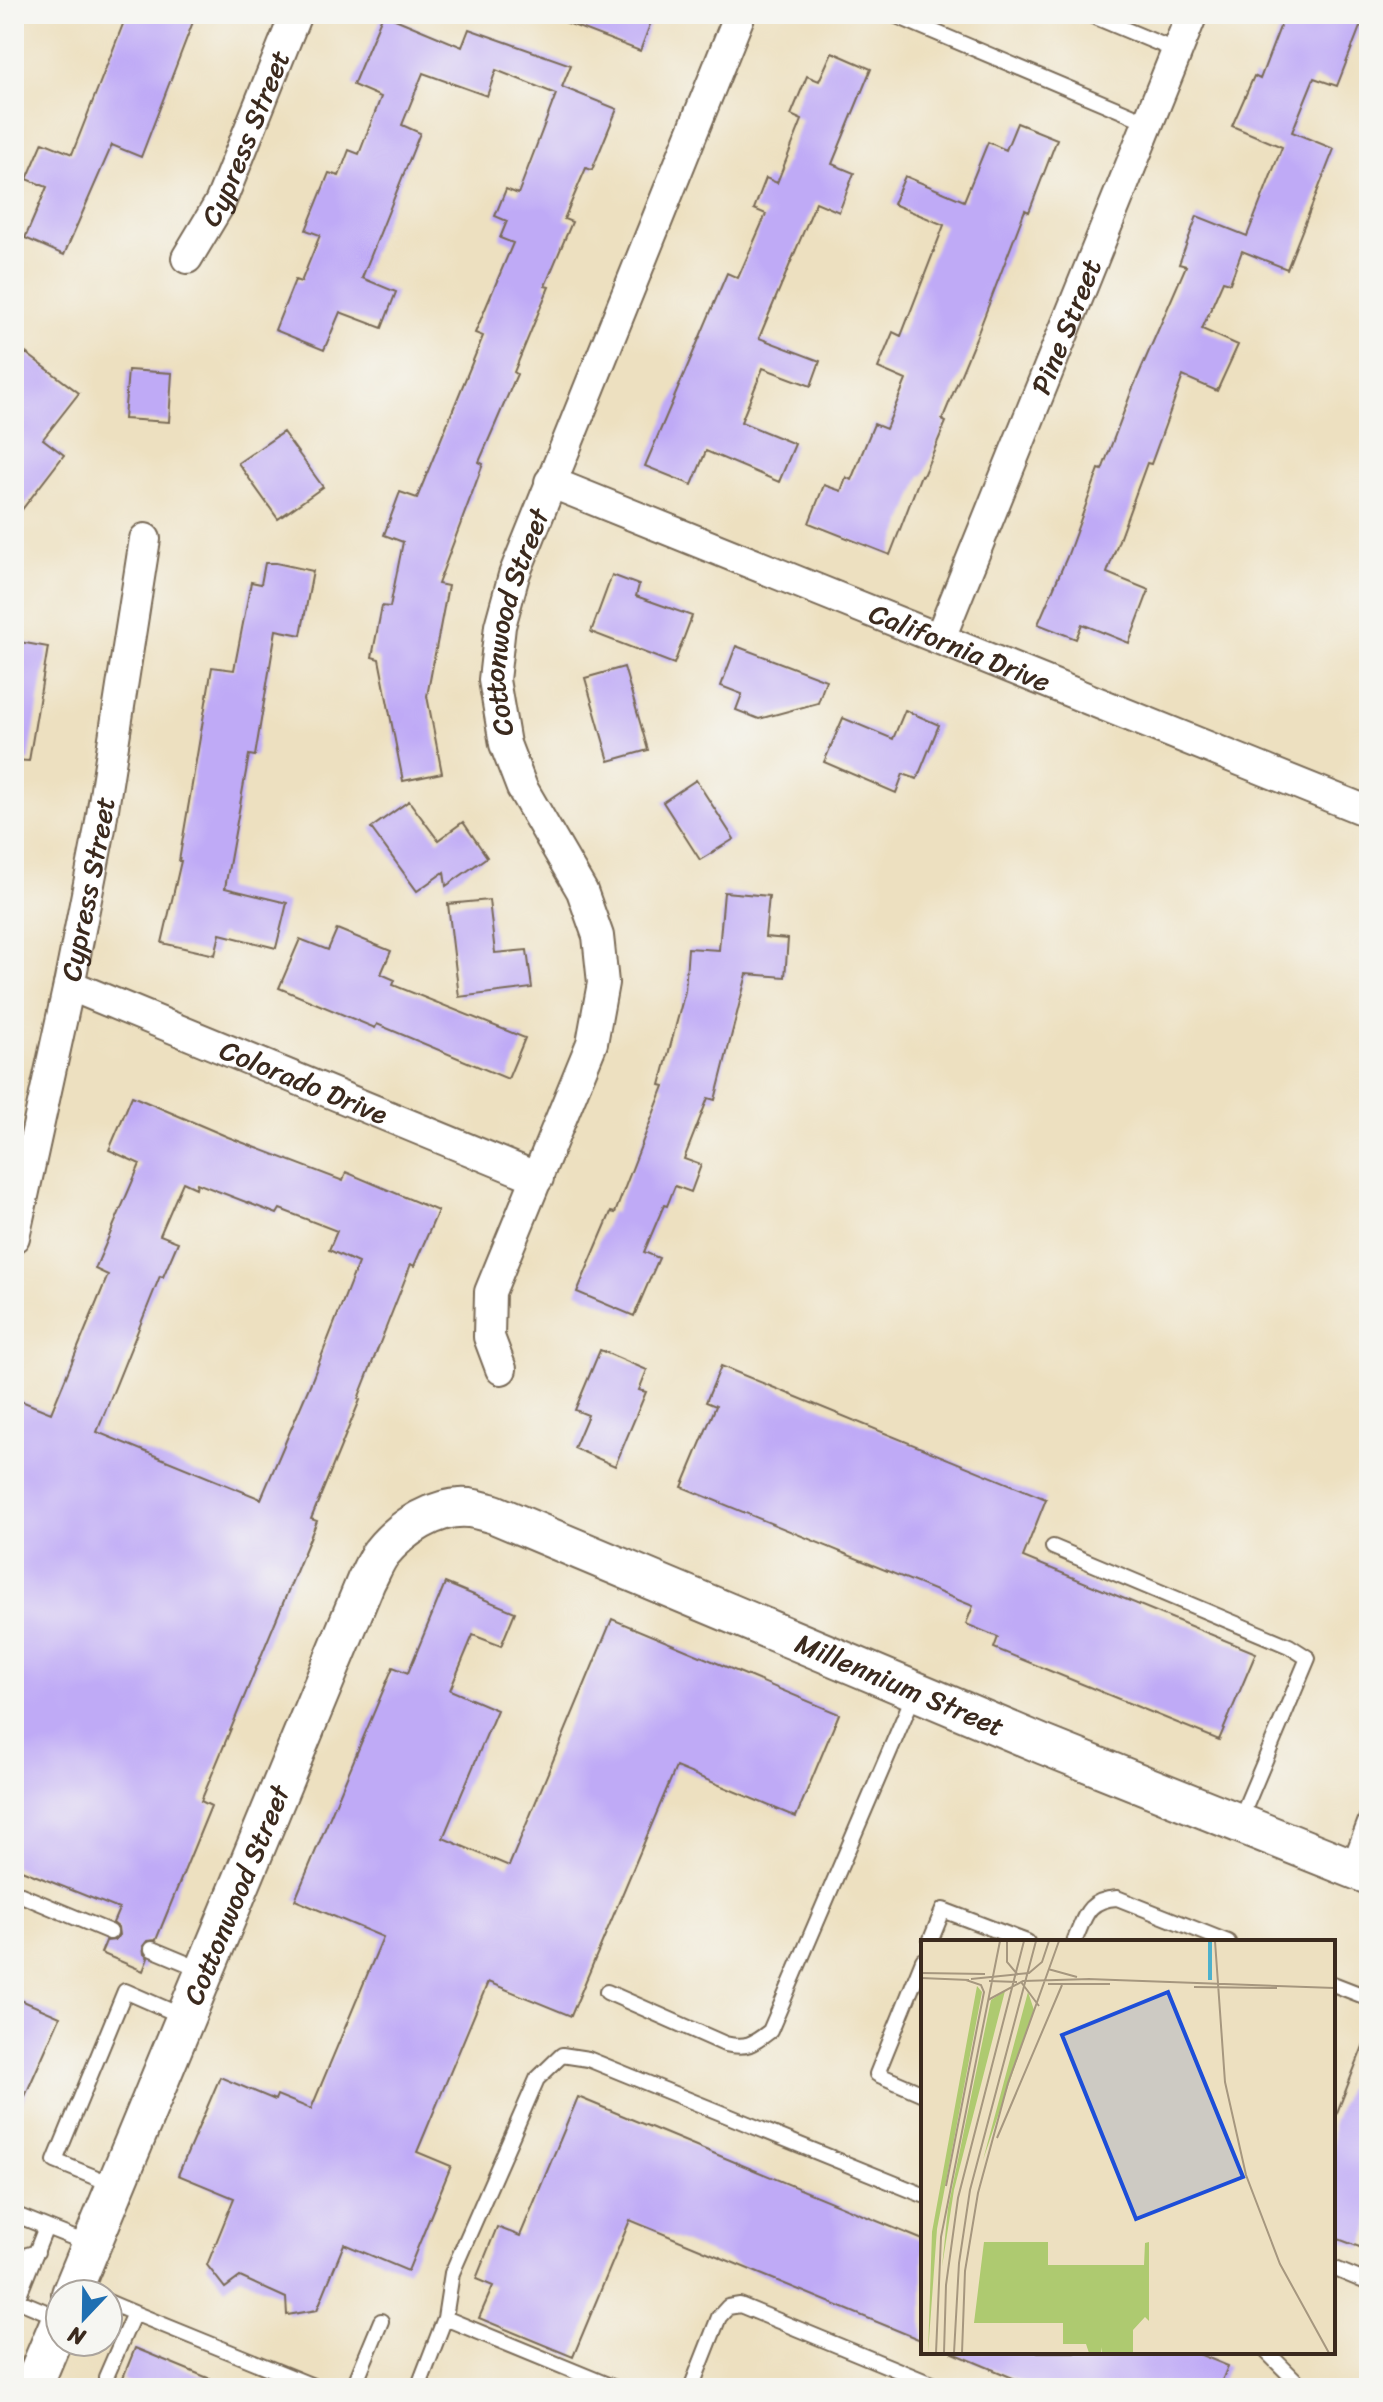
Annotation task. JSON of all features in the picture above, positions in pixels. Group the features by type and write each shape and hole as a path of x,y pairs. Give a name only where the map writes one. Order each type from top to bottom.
{"street":[{"name":"Cypress Street","path":"187,258 220,203 296,14"},
{"name":"Cottonwood Street","path":"501,1369 489,1337 490,1292 592,1043 603,983 598,936 582,891 522,788 505,744 494,680 500,626 514,575 550,482 740,14"},
{"name":"Pine Street","path":"940,638 1192,14"},
{"name":"California Drive","path":"550,482 1369,812"},
{"name":"Cypress Street","path":"14,1237 100,828 145,539"},
{"name":"Colorado Drive","path":"69,985 538,1178"},
{"name":"Millennium Street","path":"428,1516 449,1509 469,1508 494,1514 1044,1745 1358,1871"},
{"name":"Cottonwood Street","path":"80,2278 366,1581 379,1555 397,1536 428,1516"},
{"name":"Cottonwood Street","path":"32,2388 46,2358"}],"lane":[{"path":"892,14 1148,122"},
{"path":"1088,14 1177,51"},
{"path":"1053,1547 1289,1646 1308,1658 1239,1823"},
{"path":"607,1992 725,2044 741,2048 755,2043 770,2031 915,1691"},
{"path":"1358,1871 1369,1812"},
{"path":"14,1892 110,1932"},
{"path":"1075,1940 1089,1907 1102,1899 1117,1898 1223,1940"},
{"path":"931,1940 943,1910 1022,1940"},
{"path":"152,1949 205,1972"},
{"path":"921,1965 877,2074 921,2093"},
{"path":"1335,1985 1369,1998"},
{"path":"116,2186 55,2161 125,1991 186,2018"},
{"path":"418,2388 445,2318 452,2273 537,2079 562,2055 588,2059 921,2194"},
{"path":"14,2214 92,2245"},
{"path":"44,2302 15,2300 46,2227"},
{"path":"14,2259 37,2252"},
{"path":"1335,2269 1369,2283"},
{"path":"691,2388 719,2317 728,2307 740,2305 941,2388"},
{"path":"124,2309 318,2388"},
{"path":"108,2388 106,2377 134,2313"},
{"path":"445,2318 615,2388"},
{"path":"353,2388 381,2321"},
{"path":"1269,2354 1303,2388"}],"building":[{"path":"127,14 196,14 141,157 112,145 64,255 25,238 47,187 27,179 43,142 72,154"},
{"path":"383,14 462,47 469,29 571,65 562,87 617,109 592,170 586,168 564,219 572,222 545,286 549,287 514,372 517,374 479,462 483,464 438,584 448,586 427,696 442,773 403,781 379,659 372,657 382,606 390,607 403,542 384,535 400,492 417,498 483,336 475,333 513,243 500,238 507,221 495,216 506,189 518,194 556,94 496,70 487,96 423,73 402,125 420,133 362,278 396,292 382,328 340,312 324,350 275,330 295,280 301,282 320,235 306,230 329,173 339,176 349,150 359,154 381,97 353,85"},
{"path":"550,14 654,14 640,51"},
{"path":"1285,14 1365,14 1337,86 1314,78 1292,132 1334,149 1287,269 1242,251 1230,283 1223,281 1202,329 1238,345 1217,391 1183,376 1151,464 1147,463 1107,573 1149,590 1129,643 1082,624 1076,639 1038,624 1067,557 1099,469 1102,470 1132,390 1186,266 1179,264 1197,216 1247,236 1282,147 1232,126 1254,76 1260,79"},
{"path":"832,52 871,69 832,164 854,173 839,212 816,202 759,338 820,361 811,386 763,368 741,422 795,444 779,482 706,451 692,485 645,466 727,273 738,278 766,214 754,209 766,178 777,183 802,120 791,115 807,76 819,81"},
{"path":"1017,123 1057,139 1029,212 1025,210 942,420 946,422 921,475 890,555 809,523 824,485 841,491 846,477 851,480 874,424 886,429 906,380 878,368 893,332 901,336 944,225 893,204 905,176 964,201 988,142 1006,150"},
{"path":"26,353 79,393 43,439 64,455 14,520 14,369"},
{"path":"128,370 172,373 169,422 124,419"},
{"path":"283,432 323,487 278,519 238,463"},
{"path":"265,563 313,571 301,635 276,630 255,756 249,755 225,888 287,903 276,948 220,934 215,955 162,943 181,861 212,667 234,670 251,582 261,584"},
{"path":"612,575 639,585 636,596 692,616 674,664 591,632"},
{"path":"14,641 48,647 29,761 14,760"},
{"path":"736,646 826,680 818,703 759,719 736,710 742,694 721,686"},
{"path":"624,667 648,750 609,761 585,678"},
{"path":"905,710 939,725 917,779 903,774 896,793 824,762 843,718 893,739"},
{"path":"696,780 734,839 700,860 663,802"},
{"path":"409,801 438,840 463,822 487,857 446,886 444,872 417,891 371,828"},
{"path":"724,892 769,896 765,937 788,939 785,977 747,974 715,1100 708,1098 684,1159 701,1165 691,1192 675,1186 667,1206 664,1205 644,1252 659,1258 634,1316 577,1292 611,1212 615,1213 664,1086 660,1085 685,991 688,948 719,950"},
{"path":"489,900 495,953 527,950 532,988 459,997 448,904"},
{"path":"337,929 391,951 381,974 395,980 393,985 525,1038 508,1079 377,1024 375,1028 279,988 300,939 328,950"},
{"path":"132,1096 343,1181 346,1172 438,1211 414,1266 411,1264 311,1519 317,1521 201,1801 211,1806 156,1940 147,1941 143,1946 148,1958 143,1971 101,1953 106,1941 115,1940 119,1935 118,1927 113,1923 119,1909 14,1867 14,1398 51,1413 108,1275 95,1269 140,1164 109,1150","holes":["183,1182 196,1188 197,1183 277,1214 280,1209 337,1231 329,1250 358,1263 261,1499 97,1432 160,1276 163,1277 178,1242 160,1235"]},
{"path":"600,1350 647,1370 639,1390 646,1392 615,1466 574,1448 588,1415 575,1410"},
{"path":"721,1366 1046,1499 1023,1557 1256,1653 1219,1740 994,1648 998,1637 966,1624 973,1606 682,1487 716,1406 706,1402"},
{"path":"445,1583 515,1612 501,1646 473,1635 450,1690 497,1710 443,1838 509,1866 612,1619 839,1714 796,1817 676,1767 571,2016 488,1982 417,2152 451,2166 408,2271 344,2244 317,2310 287,2315 286,2298 240,2277 225,2288 207,2265 234,2198 178,2175 220,2077 275,2100 277,2095 311,2109 383,1937 295,1900 393,1667 408,1673"},
{"path":"14,1997 60,2017 14,2121"},
{"path":"1369,2036 1369,2230 1362,2248 1335,2238 1335,2118"},
{"path":"578,2097 921,2239 921,2340 630,2220 573,2357 479,2318 493,2286 476,2279 497,2227 520,2236"},
{"path":"135,2348 230,2388 140,2388 122,2380"},
{"path":"956,2354 1199,2354 1228,2366 1219,2388 1037,2388"}]}
